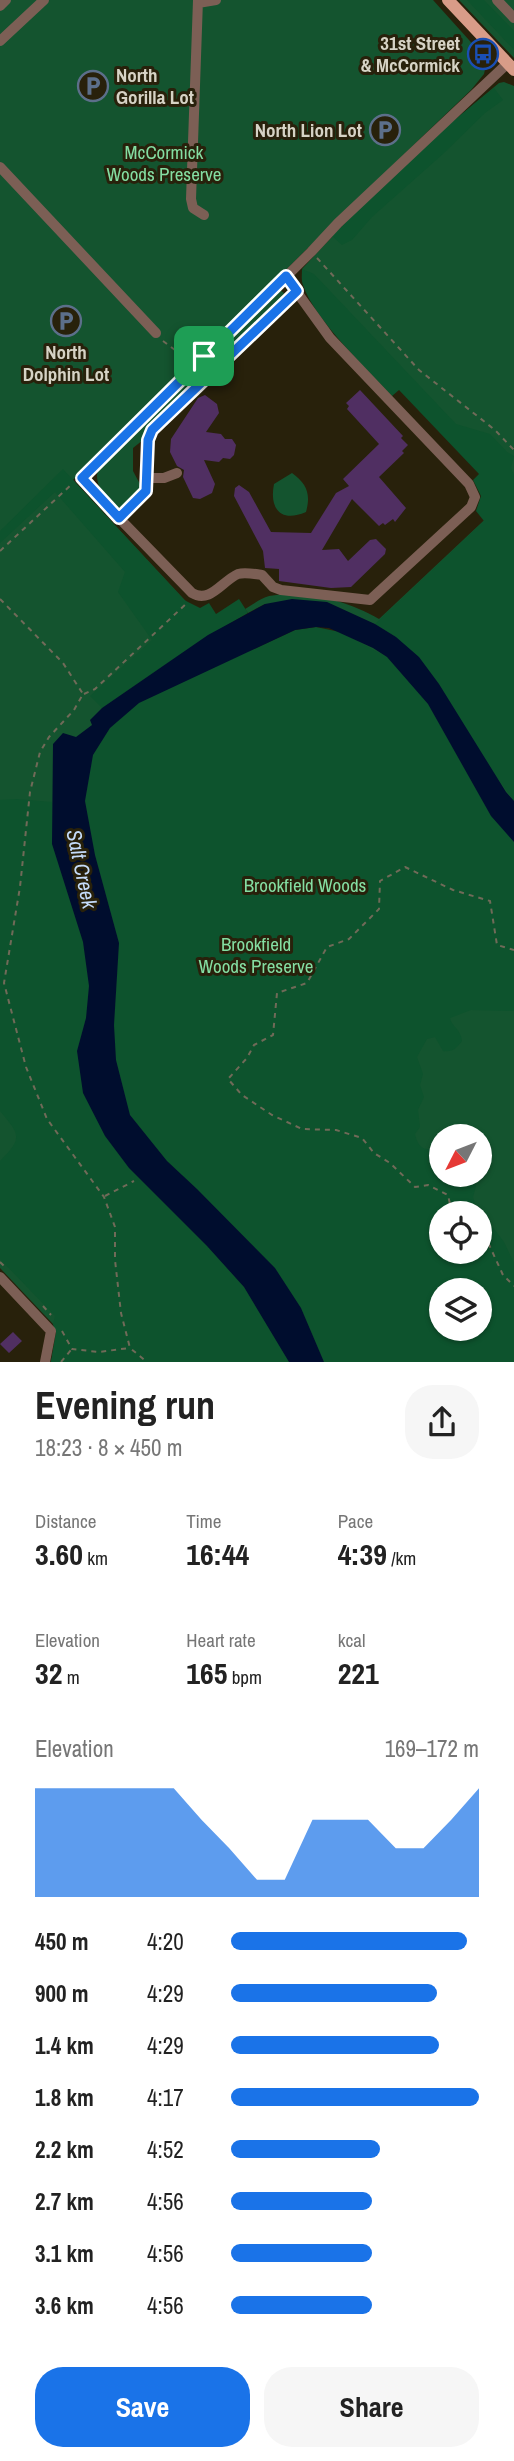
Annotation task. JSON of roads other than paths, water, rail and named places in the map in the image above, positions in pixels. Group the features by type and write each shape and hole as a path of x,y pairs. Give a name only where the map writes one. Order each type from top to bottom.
{"main road":[{"path":"448,0 511,66"}],"street":[{"path":"0,6 6,0"},
{"path":"0,41 44,0"},
{"path":"204,215 193,208 191,199 198,2 216,0"},
{"path":"497,0 514,18"},
{"path":"286,276 330,338 469,484 474,493 471,507 370,600 281,590 273,587 262,575 240,573 206,596 195,595 82,478 348,214 511,66"},
{"path":"0,167 156,332"},
{"path":"119,518 144,495 148,478 148,440 152,430 297,291"},
{"path":"148,478 163,478 177,473"},
{"path":"0,1277 51,1331 43,1360"}],"water":[{"name":"Salt Creek","path":"292,599 327,602 375,624 396,637 419,657 514,801 514,842 491,816 428,704 387,657 329,628 295,630 139,703 110,728 93,755 85,801 95,855 119,943 114,1025 116,1060 130,1115 167,1161 275,1268 301,1308 324,1362 289,1362 244,1287 129,1168 105,1136 83,1093 77,1051 86,1018 89,986 83,942 52,844 53,744 63,733 76,737 92,725 90,720 102,708 208,635 265,604"}],"place":[{"name":"31st Street & McCormick","path":"483,54"},
{"name":"North Gorilla Lot","path":"93,86"},
{"name":"North Lion Lot","path":"385,130"},
{"name":"North Dolphin Lot","path":"66,321"}],"park label":[{"name":"McCormick Woods Preserve","path":"164,163"},
{"name":"Brookfield Woods","path":"305,885"},
{"name":"Brookfield Woods Preserve","path":"256,955"}]}
